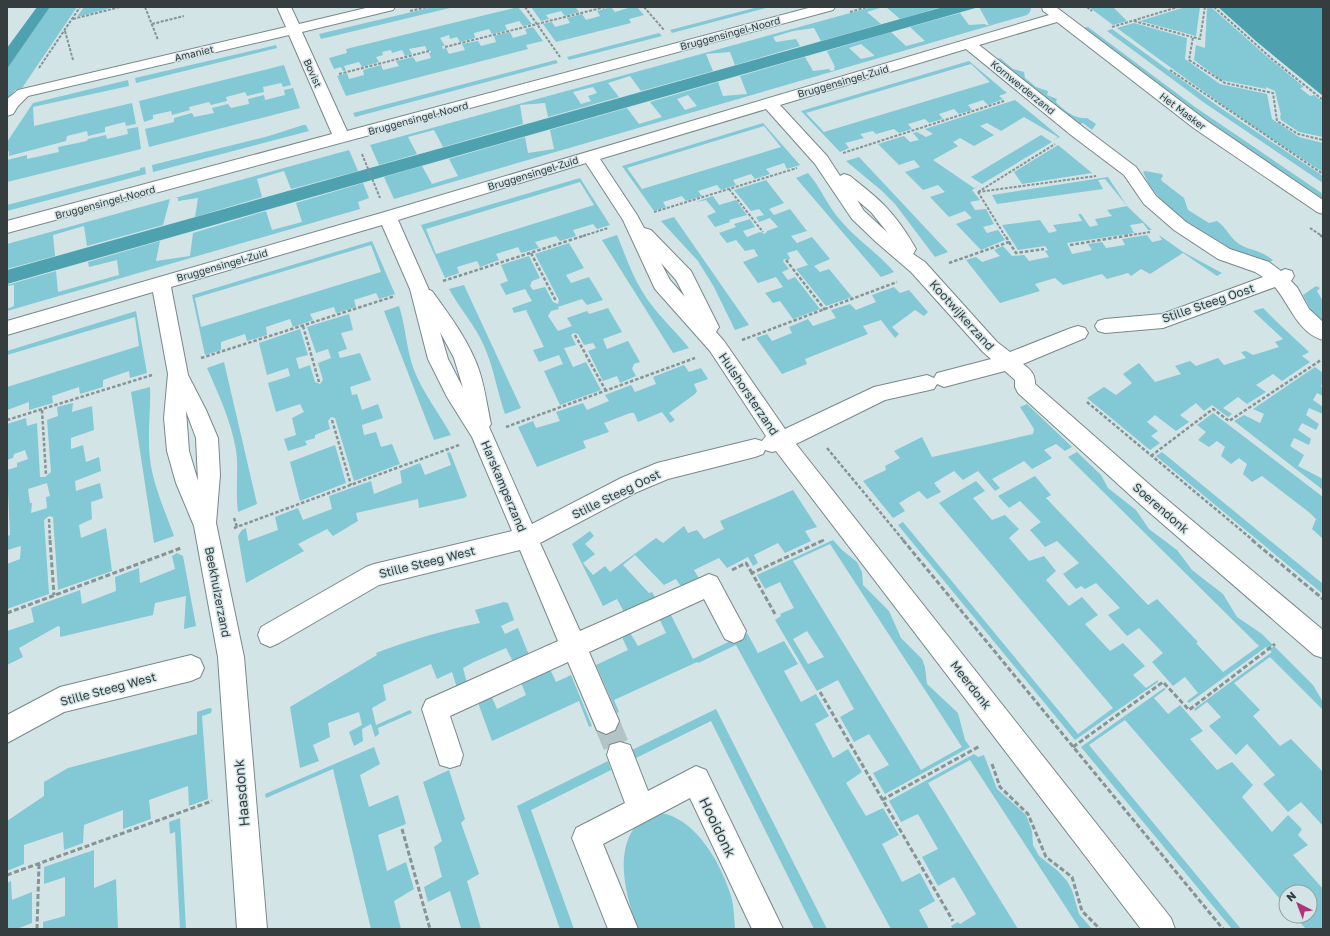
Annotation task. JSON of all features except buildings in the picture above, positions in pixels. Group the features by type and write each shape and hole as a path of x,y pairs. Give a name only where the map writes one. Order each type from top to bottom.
{"street":[{"name":"Bovist","path":"284,7 342,138"},
{"name":"Amaniet","path":"22,93 388,7"},
{"name":"Bruggensingel-Noord","path":"7,228 828,7"},
{"name":"Bruggensingel-Zuid","path":"7,328 388,217 769,102 969,44 1052,12"},
{"name":"Het Masker","path":"1052,12 1202,125 1323,208"},
{"name":"Kornwerderzand","path":"969,44 1130,171 1150,200 1176,222 1224,254 1262,267 1281,277 1302,314 1323,333"},
{"path":"7,111 12,103 22,93"},
{"name":"Kootwijkerzand","path":"769,102 821,160 858,215 882,238 920,269 1007,363"},
{"name":"Hulshorsterzand","path":"589,156 631,219 662,284 718,347 776,448"},
{"name":"Harskamperzand","path":"388,217 419,289 438,359 454,391 482,435 527,538"},
{"name":"Stille Steeg Oost","path":"1105,326 1163,321 1281,277"},
{"name":"Beekhuizerzand","path":"161,282 178,374 175,418 178,451 187,483 207,532 231,658"},
{"name":"Stille Steeg Oost","path":"527,538 629,485 665,470 776,448 881,393 1007,363 1022,355 1078,333"},
{"name":"Soerendonk","path":"1007,363 1025,377 1025,386 1150,499 1323,646"},
{"name":"Beekhuizerzand","path":"178,374 196,410 207,438 209,475 207,532"},
{"name":"Meerdonk","path":"776,448 1160,929"},
{"path":"527,538 606,721"},
{"name":"Stille Steeg West","path":"270,635 374,575 527,538"},
{"path":"450,755 435,709 708,585 734,631"},
{"name":"Haasdonk","path":"231,658 252,929"},
{"name":"Stille Steeg West","path":"7,730 60,700 191,668"},
{"path":"620,755 641,809"},
{"name":"Hooidonk","path":"623,929 586,838 696,780 768,929"}],"path":[{"path":"22,93 80,7"},
{"path":"72,19 120,7"},
{"path":"145,7 159,42"},
{"path":"525,7 561,58"},
{"path":"445,47 605,7"},
{"path":"1087,7 1093,12"},
{"path":"1112,27 1178,7"},
{"path":"1133,21 1200,40 1205,7"},
{"path":"1214,7 1272,59 1323,100"},
{"path":"865,8 869,11"},
{"path":"152,24 184,16"},
{"path":"1108,24 1118,31"},
{"path":"65,30 73,61"},
{"path":"1192,37 1189,60 1225,83 1273,93 1277,120 1298,134 1323,140"},
{"path":"333,75 429,51"},
{"path":"1165,66 1323,174"},
{"path":"7,420 154,375 155,382 202,366 200,359 205,356 1030,93"},
{"path":"978,192 1077,130"},
{"path":"366,166 373,182"},
{"path":"978,192 1024,187 1130,171"},
{"path":"729,189 764,232"},
{"path":"978,192 1016,253 1044,249"},
{"path":"1070,245 1155,231 1176,222"},
{"path":"7,613 207,532 351,485 718,347 825,310 920,269 1009,242"},
{"path":"531,253 556,302"},
{"path":"786,260 825,310"},
{"path":"303,326 319,382"},
{"path":"575,335 606,390"},
{"path":"1150,456 1213,409 1229,421 1321,360"},
{"path":"1087,402 1323,599"},
{"path":"42,410 46,475"},
{"path":"332,420 351,485"},
{"path":"776,448 824,445 1223,929"},
{"path":"49,519 54,595"},
{"path":"775,614 752,573 825,540"},
{"path":"1073,747 1163,682 1189,710 1299,625"},
{"path":"820,692 953,921"},
{"path":"882,800 981,745 986,751"},
{"path":"990,758 1000,787 1028,814 1046,857 1072,877 1082,912 1100,929"},
{"path":"7,875 241,790"},
{"path":"402,830 430,929"},
{"path":"37,929 39,864"}],"shaded area":[{"path":"37,7 50,7 7,69 7,48"},
{"path":"50,7 77,7 22,88 15,90 7,99 7,69"},
{"path":"84,7 114,7 77,17"},
{"path":"433,7 454,7 321,39 319,34"},
{"path":"518,7 532,24 523,26 519,21 505,25 507,30 492,34 489,29 474,33 475,38 460,42 457,37 450,39 449,35 440,38 445,46 442,46 443,49 446,48 449,54 465,50 462,44 478,41 481,46 496,42 494,36 510,32 513,38 527,34 525,29 533,27 543,41 526,45 528,49 346,96 337,76 347,73 349,79 364,75 363,70 381,65 383,70 399,66 396,61 413,57 416,62 431,58 429,53 431,51 427,50 425,46 409,49 412,54 405,56 402,50 392,53 391,50 382,52 383,55 376,57 379,62 362,67 359,62 344,66 346,71 343,71 341,67 334,69 329,58 347,53 346,49"},
{"path":"531,7 577,7 576,8 579,12 565,16 561,11 546,15 549,19 541,21"},
{"path":"611,7 615,12 628,7 637,7 644,15 629,19 631,23 556,42 543,24 552,22 555,27 570,23 567,18 582,14 586,20 600,16 597,11"},
{"path":"758,7 770,7 672,33 670,30"},
{"path":"872,7 883,7 867,12 881,24 821,41 814,28 793,31 773,37 776,42 796,39 800,46 735,65 730,52 706,54 713,71 641,91 630,76 608,83 619,97 548,117 545,103 520,105 523,124 443,147 434,130 408,137 417,154 379,165 370,145","holes":["593,87 597,93 588,96 591,101 581,104 573,92"]},
{"path":"886,7 941,7 900,19"},
{"path":"943,7 979,7 7,284 7,270"},
{"path":"979,7 1031,8 1027,15 394,199 384,177 422,166 432,184 458,176 449,159 525,137 528,153 554,149 550,130 627,108 639,124 662,117 650,102 718,82 723,96 747,94 740,76 805,57 813,71 829,69 831,71 835,70 827,51 891,32 906,46 925,41 910,27 960,13 969,25 989,25","holes":["861,44 874,55 874,56 861,59 849,48","688,95 697,106 685,110 677,99"]},
{"path":"1089,7 1113,7 1127,21 1113,25"},
{"path":"1185,7 1200,7 1196,36 1140,21"},
{"path":"1207,7 1211,7 1304,87 1300,88 1310,96 1314,95 1323,102 1323,137 1299,132 1281,120 1275,91 1266,87 1266,89 1221,80 1194,60 1196,45 1205,48"},
{"path":"1218,7 1323,7 1323,96 1257,42"},
{"path":"1134,23 1187,38 1185,59 1220,84 1267,94 1272,119 1299,137 1323,143 1323,172 1218,102 1117,28"},
{"path":"1088,27 1195,107 1323,194 1323,201 1244,149 1082,28"},
{"path":"1112,29 1219,107 1323,176 1323,183 1206,104 1107,31"},
{"path":"659,33 662,36 569,60 567,57"},
{"path":"276,45 277,48 136,83 135,78"},
{"path":"1000,58 1013,69 1024,72 1025,78 1036,87 1048,91 1047,95 1057,99 1056,102 1066,111 1074,116 1087,118 1096,124 1092,130 1083,123 1078,125 997,59"},
{"path":"556,60 558,63 355,117 353,113"},
{"path":"969,61 1007,93 999,96 1003,99 988,105 983,100 968,105 972,110 959,114 954,109 939,114 943,119 929,123 925,119 908,124 912,129 899,133 894,129 876,134 873,131 860,134 864,138 845,143 849,148 840,152 801,111","holes":["971,64 990,82 824,132 806,113"]},
{"path":"284,65 291,85 283,87 281,83 263,87 264,92 247,96 245,92 226,97 227,101 211,105 209,102 189,107 190,110 172,115 171,111 153,115 153,119 144,122 139,101"},
{"path":"128,80 129,86 33,107 34,126 132,103 136,124 126,126 125,122 105,127 105,132 88,136 87,131 67,136 66,141 9,156 9,151 7,152 7,142 33,103"},
{"path":"293,88 300,108 149,147 145,129 174,122 174,118 192,113 194,117 214,113 212,108 228,104 231,108 249,104 248,99 264,95 265,100 285,95 284,90"},
{"path":"1015,100 1060,137 1053,140 1058,137 1024,117 1001,131 987,123 980,126 994,135 974,146 960,138 953,142 958,146 933,160 974,188 980,185 972,190 980,200 970,202 975,210 986,209 994,224 983,227 987,233 998,230 1005,240 981,250 956,224 972,218 965,211 949,217 930,197 945,192 938,185 923,190 905,172 920,167 914,160 899,165 878,144 904,136 910,142 919,140 913,133 917,132 926,137 933,134 925,129"},
{"path":"763,123 800,165 787,169 784,163 766,169 770,174 755,179 751,174 733,180 736,185 721,190 717,185 698,191 702,196 686,201 682,196 663,202 666,207 654,211 622,166","holes":["764,126 781,147 642,189 627,168"]},
{"path":"306,125 309,131 153,172 152,165 269,136"},
{"path":"138,127 141,149 7,182 7,160 27,155 27,159 59,152 58,147 87,141 88,139 106,135 107,139 128,134 127,129"},
{"path":"1041,135 1052,142 982,184 971,177"},
{"path":"1058,145 1092,173 1022,184 1014,172"},
{"path":"349,150 358,171 291,189 284,171 257,179 262,197 195,217 198,198 178,201 178,198 175,198"},
{"path":"859,157 948,252 935,257 895,204 846,161"},
{"path":"145,167 146,174 7,211 7,205 140,170 140,168"},
{"path":"1145,171 1162,174 1162,181 1184,198 1188,210 1209,223 1217,221 1239,244 1261,253 1273,260 1267,264 1251,258 1220,244 1191,226 1177,216 1152,189 1143,172"},
{"path":"808,173 841,221 894,272 881,277 796,178"},
{"path":"1108,177 1127,206 1105,179 1098,180 1103,189 997,204 992,195"},
{"path":"580,178 610,225 597,229 593,224 573,230 576,236 560,241 556,236 535,242 539,248 521,253 518,247 496,254 499,260 480,267 477,261 457,267 459,273 445,278 421,225","holes":["580,182 594,205 436,254 426,229"]},
{"path":"766,180 784,203 769,209 774,215 790,209 807,231 791,236 797,243 812,237 830,259 814,266 820,272 829,269 852,297 826,306 796,269 808,265 797,250 787,253 790,258 789,260 784,259 783,261 789,269 782,272 788,280 795,277 820,309 793,319 780,301 773,303 765,293 783,287 776,277 758,283 743,262 758,256 754,249 745,251 736,240 727,243 719,233 736,227 734,224 750,219 755,227 743,231 747,237 760,232 765,234 767,231 778,227 770,218 759,222 756,217 764,215 759,209 751,211 734,190"},
{"path":"363,183 369,198 358,202 360,209 7,311 7,309 14,306 14,285 7,285 56,271 58,292 119,275 117,260 89,267 88,262 160,241 156,261 190,256 193,233 266,211 272,230 302,222 296,203"},
{"path":"713,196 719,205 736,200 747,215 729,220 730,222 715,227 707,216 716,212 706,200 696,202"},
{"path":"170,199 163,225 87,246 84,226 53,235 55,256 7,269 7,244"},
{"path":"1127,206 1152,230 1148,230 1143,223 1130,225 1134,233 1067,243 1072,254 1092,250 1088,244 1102,242 1106,248 1125,245 1122,239 1147,235 1152,242 1162,240 1159,235 1183,252 1222,273 1217,276 1183,253 1150,274 1141,269 1131,276 1128,273 1107,279 1102,274 1063,285 1055,278 1035,284 1040,291 1000,303 966,260 976,257 982,262 1000,256 994,250 1003,246 1012,256 1024,255 1029,261 1049,257 1045,251 1048,250 1045,246 1018,250 1002,225 1040,220 1049,233 1057,231 1053,225 1082,221 1078,214 1081,214 1090,227 1098,225 1095,219 1112,216 1107,210"},
{"path":"674,217 749,325 735,330 714,287 698,261 661,221"},
{"path":"617,235 628,263 647,299 689,348 673,353 602,240"},
{"path":"372,241 395,294 379,299 376,293 354,300 356,307 336,313 334,307 310,314 313,320 293,327 290,319 266,327 267,335 247,341 245,334 221,342 221,350 205,355 192,295","holes":["371,245 381,272 201,327 195,298"]},
{"path":"569,243 584,268 566,275 571,283 589,277 603,300 587,305 582,299 558,307 559,309 551,311 548,316 558,331 572,326 567,318 587,311 589,314 608,308 622,332 603,339 607,349 628,341 640,362 634,364 632,369 636,376 620,383 617,376 603,381 588,351 596,348 593,343 584,345 578,334 574,333 571,335 576,345 564,348 573,367 586,362 601,390 560,405 544,371 563,364 559,355 539,362 533,350 544,347 526,310 514,313 512,308 532,301 525,289 506,295 500,284 508,281 501,265 529,256 540,278 532,281 530,286 533,290 545,287 553,302 558,304 559,300 535,254"},
{"path":"464,285 521,408 505,414 484,346 449,289"},
{"path":"1316,286 1320,288 1317,291 1323,301 1323,324 1312,312 1303,295"},
{"path":"894,287 900,293 909,290 928,312 924,316 915,310 892,327 899,334 895,338 881,320 863,326 868,334 805,359 807,364 782,374 756,338 767,334 772,341 792,333 789,327 808,319 813,326 836,318 831,310 850,304 856,310 876,302 872,295"},
{"path":"399,306 409,354 414,370 426,395 451,435 434,440 384,311"},
{"path":"1263,308 1309,352 1302,356 1310,362 1282,381 1273,374 1256,385 1266,392 1247,404 1238,397 1223,408 1232,414 1228,417 1212,405 1204,411 1196,403 1180,415 1189,422 1176,431 1155,415 1147,422 1158,431 1151,436 1160,443 1150,450 1087,398 1104,387 1116,395 1132,383 1123,374 1139,363 1155,382 1181,374 1175,366 1190,361 1196,366 1218,358 1224,365 1246,358 1241,352 1246,351 1253,355 1279,347 1275,342 1283,339 1253,311"},
{"path":"136,311 147,373 130,378 129,371 103,380 103,387 80,394 79,387 52,396 53,403 29,410 29,402 7,410 7,387 139,346 135,317 7,355 7,351"},
{"path":"349,314 353,330 341,333 347,349 338,352 340,358 360,353 371,380 350,387 352,395 357,394 362,410 378,404 383,418 362,425 364,435 376,432 381,447 392,444 400,464 354,481 335,418 331,417 328,421 330,429 315,435 315,438 305,441 307,445 288,451 284,439 296,435 292,418 304,412 300,404 276,412 268,383 290,376 288,368 267,375 259,343 300,329 308,355 296,358 299,369 310,365 315,382 320,384 323,380 318,363 331,358 328,349 316,353 307,327"},
{"path":"224,362 257,504 238,512 237,458 234,439 224,408 207,368"},
{"path":"684,365 689,372 701,368 708,379 694,384 697,391 695,394 669,413 675,420 670,423 662,412 638,422 634,413 630,413 604,423 609,432 583,441 586,448 537,467 518,427 533,421 536,428 560,421 556,412 583,403 587,410 609,401 605,395 631,385 635,392 656,384 653,377"},
{"path":"1315,367 1323,373 1323,382 1321,386 1323,388 1323,396 1317,393 1313,400 1323,407 1323,414 1309,408 1306,415 1319,424 1316,430 1302,423 1298,430 1311,439 1309,445 1294,438 1290,446 1304,455 1298,466 1323,479 1323,490 1234,421 1244,415 1260,423 1264,414 1253,409"},
{"path":"150,387 150,459 160,498 174,536 154,543 131,392"},
{"path":"73,403 72,412 92,406 94,430 71,438 71,449 83,445 86,462 99,457 101,471 75,481 76,491 100,483 103,498 91,502 92,519 79,525 81,538 106,528 112,571 58,590 53,517 49,516 44,520 49,594 7,609 7,564 20,559 21,546 7,550 7,536 10,535 7,470 17,467 17,463 28,459 25,450 14,454 13,458 7,460 7,424 26,418 27,426 37,423 40,477 45,477 51,472 47,420 58,416 57,407","holes":["47,483 50,496 46,497 47,508 31,513 32,503 30,503 28,489"]},
{"path":"1027,404 1072,447 1065,451 1056,444 1044,450 1052,458 1032,469 1024,461 992,479 1000,488 995,491 978,471 963,480 954,471 934,483 941,492 927,499 919,491 899,503 905,511 893,518 863,481 886,470 885,466 900,458 894,451 922,437 932,457 1033,434 1034,429 1020,407"},
{"path":"1213,413 1323,497 1322,538 1312,529 1316,519 1310,513 1262,476 1252,482 1243,474 1247,464 1239,458 1231,464 1221,456 1225,447 1217,441 1209,447 1198,440 1206,432 1197,425"},
{"path":"335,445 346,483 300,501 290,462"},
{"path":"450,452 467,496 464,498 419,508 418,499 356,513 358,521 333,536 327,529 298,544 304,551 246,583 238,536 242,530 246,528 248,541 278,530 275,517 298,508 303,520 332,509 329,496 371,481 374,494 402,483 400,471 420,463 425,475 451,465 447,453"},
{"path":"1077,452 1101,475 1108,488 1136,510 1149,529 1177,550 1192,570 1223,594 1237,617 1262,634 1273,645 1268,649 1266,647 1189,703 1187,701 1198,693 1185,677 1173,686 1152,662 1163,653 1139,628 1127,636 1108,615 1120,608 1096,583 1085,589 1081,586 1076,589 1063,574 1079,563 1057,541 1045,547 1030,530 1041,522 1020,501 1009,508 998,496 1035,476 1051,495 1046,498 1148,605 1157,599 1198,642 1196,643 1223,672 1259,646 1068,457"},
{"path":"1162,452 1323,584 1323,594 1156,456"},
{"path":"976,481 985,491 973,498 992,520 1005,515 1019,529 1009,538 1029,561 1044,556 1056,571 1046,580 1069,606 1082,597 1098,615 1085,624 1110,651 1123,643 1145,666 1133,675 1146,688 1158,680 1158,682 1075,740 898,525 903,522 1078,734 1113,708 939,503"},
{"path":"793,490 817,527 805,531 811,541 785,553 778,543 754,555 758,563 753,566 748,557 727,568 719,558 694,570 700,580 682,588 676,579 664,585 635,555 623,565 649,593 652,592 656,599 625,614 617,599 603,606 572,544 590,531 594,536 585,544 595,554 583,563 593,575 605,566 610,572 656,538 663,543 684,526 688,533 697,530 704,539 724,529 720,521"},
{"path":"833,540 842,550 857,562 862,572 863,585 889,611 901,638 922,659 925,667 927,684 958,713 965,740 970,747 885,794 873,773 889,765 869,734 854,742 840,717 854,709 838,680 817,691 775,620 781,616 780,614 794,608 780,582 765,589 757,575","holes":["830,544 962,747 921,770 793,561","807,631 824,657 808,664 793,639"]},
{"path":"177,553 183,556 196,626 184,629 186,596 155,603 153,615 60,637 60,627 58,626 19,648 23,657 7,665 7,631 34,622 31,608 80,590 82,604 116,591 115,577 139,568 140,583 175,569 172,556"},
{"path":"504,602 508,603 514,620 501,626 505,634 518,628 529,655 513,662 506,648 474,662 463,668 467,683 457,688 452,672 437,679 431,664 383,685 386,700 372,708 376,725 410,710 412,713 378,728 379,734 375,737 371,724 362,729 363,741 354,746 349,732 362,725 359,712 328,723 330,737 313,745 319,761 300,768 290,707 377,655 376,653 428,636 480,623 475,610"},
{"path":"670,613 693,659 747,633 758,653 784,641 798,664 784,671 801,702 816,694 829,716 815,724 833,758 848,749 862,772 846,783 866,816 883,808 899,835 882,844 902,882 920,873 935,901 919,910 929,929 891,929 736,645 614,700 619,712 617,713 596,665 628,650 621,635 629,631 638,646 666,633 659,618"},
{"path":"1274,646 1313,685 1323,702 1323,710 1270,657 1234,683 1260,710 1253,716 1280,746 1291,739 1323,772 1323,826 1301,802 1288,812 1263,784 1275,775 1247,744 1236,755 1209,726 1221,717 1207,702 1195,711 1194,709 1272,652 1269,650"},
{"path":"549,667 556,682 571,675 592,726 589,727 579,701 492,741 477,700 490,693 497,709 526,695 520,680"},
{"path":"1164,688 1166,689 1154,698 1168,714 1180,705 1203,731 1190,739 1217,770 1232,762 1253,785 1242,797 1272,832 1288,815 1302,829 1298,835 1308,845 1293,855 1323,889 1323,929 1306,929 1301,924 1318,924 1318,884 1278,884 1278,897 1125,720 1089,745 1241,929 1232,929 1081,747"},
{"path":"209,708 212,709 211,713 202,716 208,799 189,806 188,786 149,800 151,819 123,829 123,810 84,825 83,843 64,850 63,832 24,845 24,864 7,871 7,821 44,796 44,782 68,768 197,734 197,712"},
{"path":"716,709 827,929 814,929 711,721 636,758 632,750"},
{"path":"374,747 380,764 360,775 369,807 398,795 406,824 378,835 387,871 406,862 414,889 394,901 401,929 371,929 333,769 266,798 265,794"},
{"path":"974,754 978,757 984,755 997,789 1026,815 1032,831 1033,845 1039,856 1058,871 1067,881 1072,890 1079,914 1092,929 1080,929 970,760 928,783 1018,929 953,929 951,926 958,922 960,924 976,914 954,877 938,886 922,857 938,849 918,814 901,822 889,801"},
{"path":"608,761 611,770 531,810 574,929 560,929 517,806"},
{"path":"449,770 465,819 461,823 479,874 467,881 481,929 459,929 461,928 450,891 428,902 424,887 442,877 434,847 442,841 423,782"},
{"path":"651,814 666,814 677,819 697,834 705,844 719,867 731,895 734,909 735,929 638,929 625,883 625,851 629,836 638,824"},
{"path":"180,818 186,929 180,929 175,832 170,834 169,822"},
{"path":"94,850 94,888 116,879 118,929 43,929 43,922 65,916 65,877 44,884 44,867"},
{"path":"11,881 12,900 32,892 32,923 17,929 7,929 7,883"}],"tunnel":[{"path":"606,721 620,755"}]}
